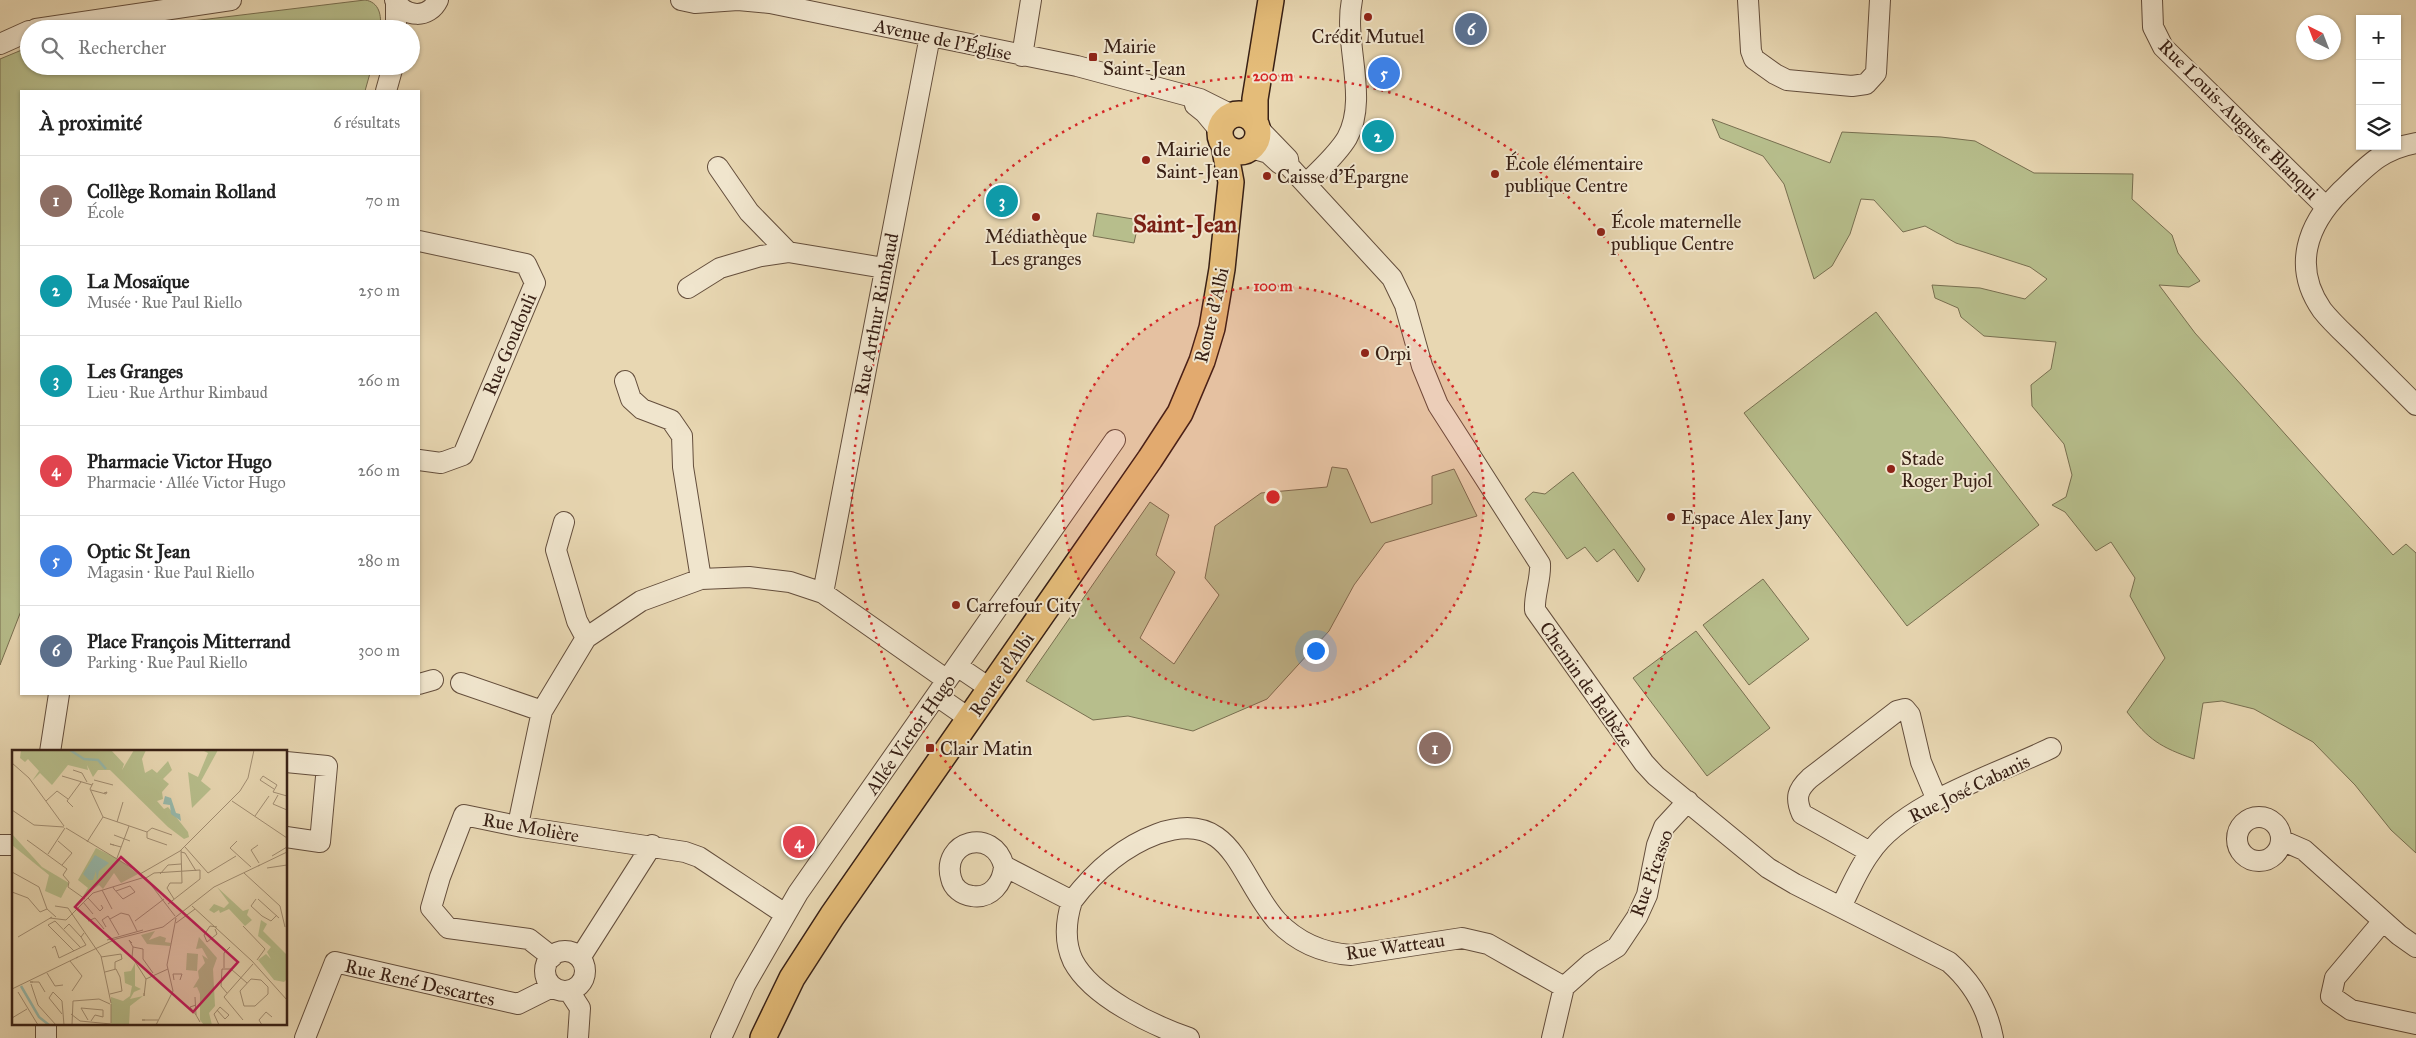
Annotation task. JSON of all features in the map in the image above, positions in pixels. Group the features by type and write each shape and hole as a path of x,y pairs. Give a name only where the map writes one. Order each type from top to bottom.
{"main road":[{"name":"Route d'Albi","path":"763,1038 792,978 873,856 991,689 1180,413 1202,361 1212,328 1224,257 1231,182 1240,132 1255,99 1268,8"},
{"name":"Route d'Albi","path":"774,1038 814,946"}],"street":[{"path":"97,20 231,0"},
{"name":"Avenue de l'Église","path":"681,0 695,3 738,0 770,3 1077,66 1200,99 1240,132"},
{"path":"1022,56 1031,0"},
{"path":"1306,184 1340,148 1351,128 1355,80 1349,36 1352,0"},
{"path":"1748,0 1751,51 1754,59 1762,66 1787,80 1852,86 1866,84 1876,73 1880,0"},
{"name":"Rue Louis-Auguste Blanqui","path":"2152,0 2152,28 2163,47 2326,207"},
{"path":"395,1 415,20"},
{"path":"395,1 396,20"},
{"path":"417,20 439,1"},
{"path":"0,44 20,35"},
{"name":"Rue Arthur Rimbaud","path":"823,593 930,36"},
{"path":"386,90 390,75"},
{"name":"Chemin de Belbèze","path":"1240,132 1281,164 1290,166 1392,278 1405,304 1422,366 1438,405 1540,564 1541,574 1534,599 1535,610 1644,763 1656,776 1768,868 1949,962 1976,991 1988,1016 1993,1038"},
{"path":"2416,143 2394,148 2376,158 2326,207 2314,226 2307,249 2307,273 2316,299 2332,322 2416,405"},
{"path":"718,167 749,212 788,252"},
{"name":"Rue Goudouli","path":"420,241 526,264 535,283 463,455 441,463 420,460"},
{"path":"688,288 720,268 761,256 788,252 884,268"},
{"path":"625,381 631,399 642,409 671,420 682,436 683,467 701,579"},
{"name":"Allée Victor Hugo","path":"721,1038 745,985 785,914 1115,440"},
{"path":"564,522 556,550 576,621 586,638"},
{"path":"518,825 542,711 586,638 641,601 701,579 757,578 790,582 823,593 947,681 970,719"},
{"path":"947,681 991,689"},
{"path":"460,683 542,711"},
{"path":"50,750 59,695"},
{"path":"1870,852 1802,814 1797,803 1798,794 1802,785 1810,778 1897,711 1906,709 1910,715 1921,762 1938,800"},
{"name":"Rue José Cabanis","path":"1841,907 1870,852 1902,821 1938,800 2051,748"},
{"path":"288,762 327,766 320,842 288,837"},
{"name":"Rue Picasso","path":"1564,986 1591,963 1617,947 1637,917 1647,895 1657,845 1664,827 1688,801"},
{"name":"Rue Molière","path":"552,957 529,940 448,928 431,908 440,877 464,815 685,852 699,857 785,914"},
{"name":"Rue Watteau","path":"1072,901 1104,865 1148,838 1177,828 1203,829 1218,838 1230,850 1276,920 1306,944 1335,954 1350,955 1462,938 1488,944 1564,986"},
{"path":"2281,840 2304,850 2383,921 2416,947"},
{"path":"580,958 652,846"},
{"path":"1004,866 1072,901 1066,931 1073,960 1085,977 1106,995 1154,1024 1189,1038"},
{"path":"2383,921 2335,978 2331,996 2351,1010 2416,1024"},
{"path":"561,989 581,984 584,978 585,970 580,958 574,953 566,952 552,957 546,968 546,975 580,1008 578,1038"},
{"name":"Rue René Descartes","path":"305,1038 335,962 518,1004 561,989"},
{"path":"1552,1038 1564,986"}],"green space":[{"path":"365,0 374,3 380,14 380,20 200,20"},
{"path":"20,51 20,75 369,75 365,90 20,90 20,614 0,665 0,59"},
{"path":"1712,119 1830,163 1842,132 1941,137 1975,141 2034,173 2133,174 2132,199 2172,235 2178,253 2200,281 2189,287 2159,285 2195,333 2393,555 2406,544 2416,553 2416,853 2391,830 2355,785 2313,742 2254,709 2222,701 2203,703 2194,759 2172,751 2156,742 2127,712 2165,658 2130,596 2135,578 2111,542 2096,551 2065,512 2052,505 2066,497 2072,475 2064,444 2032,406 2031,385 2051,369 2056,342 1984,336 1961,317 1958,308 1935,298 1932,285 1980,288 2025,299 2047,279 2030,267 1956,243 1925,226 1903,232 1874,200 1861,199 1850,234 1832,266 1814,279 1784,184 1763,156 1720,138"},
{"path":"1097,213 1139,220 1134,243 1093,236"},
{"name":"Stade Roger Pujol","path":"1876,312 2039,525 1907,626 1744,413"},
{"path":"1332,467 1347,469 1371,523 1432,504 1432,476 1454,469 1477,516 1385,543 1354,585 1329,631 1267,699 1193,731 1128,716 1093,720 1026,681 1150,502 1169,515 1156,555 1175,572 1140,638 1174,664 1219,595 1205,578 1215,526 1261,493 1327,487"},
{"path":"1573,472 1645,569 1638,582 1614,549 1597,562 1585,547 1567,559 1525,499 1533,492 1545,494"},
{"path":"1763,579 1809,639 1749,685 1703,625"},
{"path":"1696,631 1770,728 1707,776 1633,678"}],"place":[{"name":"Crédit Mutuel","path":"1368,17"},
{"name":"Place François Mitterrand","path":"1471,29"},
{"name":"Mairie Saint-Jean","path":"1093,57"},
{"name":"Optic St Jean","path":"1384,73"},
{"name":"La Mosaïque","path":"1378,136"},
{"name":"Mairie de Saint-Jean","path":"1146,160"},
{"name":"École élémentaire publique Centre","path":"1495,174"},
{"name":"Caisse d'Épargne","path":"1267,176"},
{"name":"Les Granges","path":"1002,201"},
{"name":"Médiathèque Les granges","path":"1036,217"},
{"name":"École maternelle publique Centre","path":"1601,232"},
{"name":"Orpi","path":"1365,353"},
{"name":"Stade Roger Pujol","path":"1891,469"},
{"name":"Espace Alex Jany","path":"1671,517"},
{"name":"Carrefour City","path":"956,605"},
{"name":"Clair Matin","path":"930,748"},
{"name":"Collège Romain Rolland","path":"1435,748"},
{"name":"Pharmacie Victor Hugo","path":"799,842"}],"district":[{"name":"Saint-Jean","path":"1185,224"}]}
